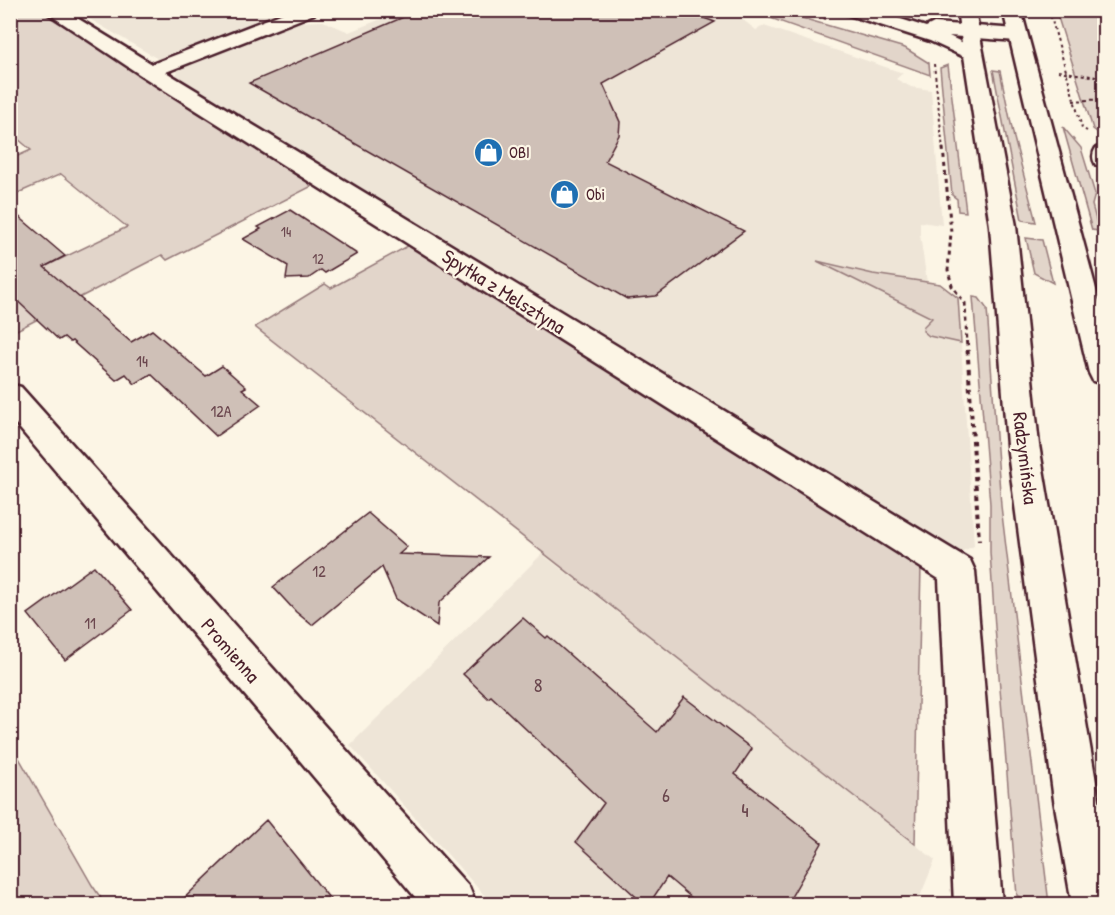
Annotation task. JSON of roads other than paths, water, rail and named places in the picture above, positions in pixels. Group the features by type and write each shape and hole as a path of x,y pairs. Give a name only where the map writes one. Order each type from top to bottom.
{"street":[{"name":"Spytka z Melsztyna","path":"51,10 149,72 969,560 978,904"},
{"path":"149,72 308,10"},
{"path":"852,10 937,37 973,55"},
{"path":"1012,10 1104,373"},
{"path":"930,13 1017,35"},
{"path":"903,25 968,21"},
{"name":"Radzymińska","path":"968,21 1004,226 1023,445 1090,803 1096,904"},
{"path":"1098,144 1104,160"},
{"name":"Promienna","path":"10,395 452,904"}],"place":[{"name":"OBI","path":"488,152"},
{"name":"Obi","path":"565,194"}]}
